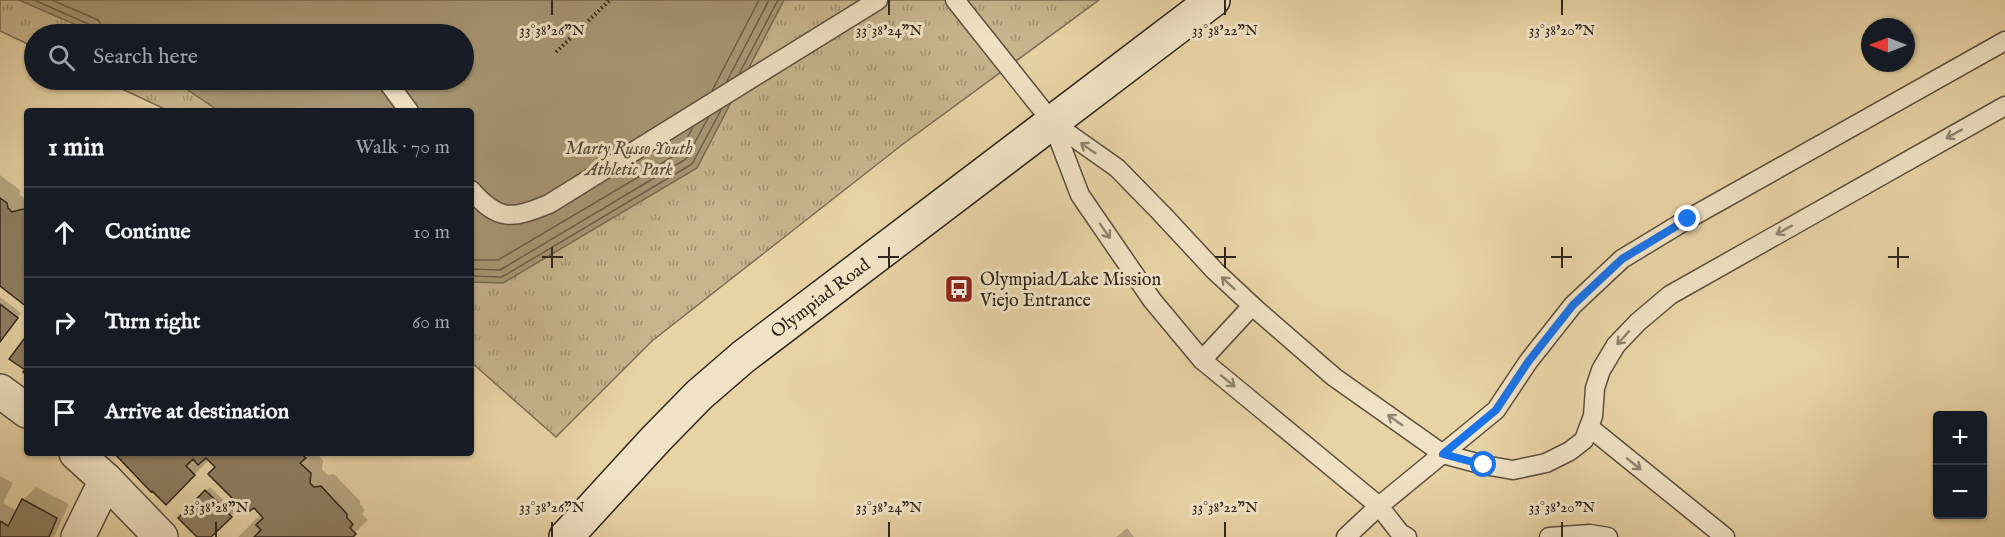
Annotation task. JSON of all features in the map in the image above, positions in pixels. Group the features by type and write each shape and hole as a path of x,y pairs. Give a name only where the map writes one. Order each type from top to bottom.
{"main road":[{"name":"Olympiad Road","path":"566,537 656,438 699,395 743,357 1213,0"},
{"path":"0,391 24,409"},
{"path":"79,456 161,537"},
{"path":"78,537 106,480"}],"lane":[{"path":"474,193 487,207 502,214 520,216 549,204 878,0"},
{"path":"956,0 1052,122 1117,168 1215,271 1334,377 1443,454 1513,470 1546,463 1570,451 1584,440 1593,416 1595,388 1601,370 1616,345 1638,322 1670,295 2005,106"},
{"path":"1346,537 1379,506 1496,410 1528,362 1573,305 1622,259 1688,219 2005,41"},
{"path":"393,90 407,108"},
{"path":"1052,122 1080,195 1152,300 1202,360 1379,506 1400,533 1407,537"},
{"path":"1202,360 1252,306"},
{"path":"1588,427 1725,537"},
{"path":"1549,537 1590,534 1608,537"}],"path":[{"path":"556,52 610,0"}],"green space":[{"name":"Marty Russo Youth Athletic Park","path":"0,0 1099,0 903,144 652,341 556,437 474,365 474,108 163,108 124,90 474,90 474,24 24,24 24,42 0,31"}],"water":[{"path":"19,0 784,0 697,168 503,283 474,282 474,108 215,108 188,90 474,90 474,24 74,24"}],"building":[{"path":"0,198 7,203 12,212 24,210 24,305 0,286"},
{"path":"0,304 18,318 0,342"},
{"path":"24,339 24,369 9,359"},
{"path":"117,456 304,456 306,458 300,463 311,473 310,483 314,487 321,486 347,514 347,518 353,524 350,528 356,534 353,537 254,537 261,530 256,525 263,518 254,508 247,513 208,474 215,467 206,458 198,465 193,459 186,466 195,475 166,505"},
{"path":"205,490 232,517 211,537 197,537 178,518"},
{"path":"22,499 57,518 49,537 0,537 0,521 8,526"}],"place":[{"name":"Olympiad/Lake Mission Viejo Entrance","path":"959,289"}],"route":[{"path":"1484,465 1443,454 1496,410 1528,362 1573,305 1622,259 1688,219"}]}
